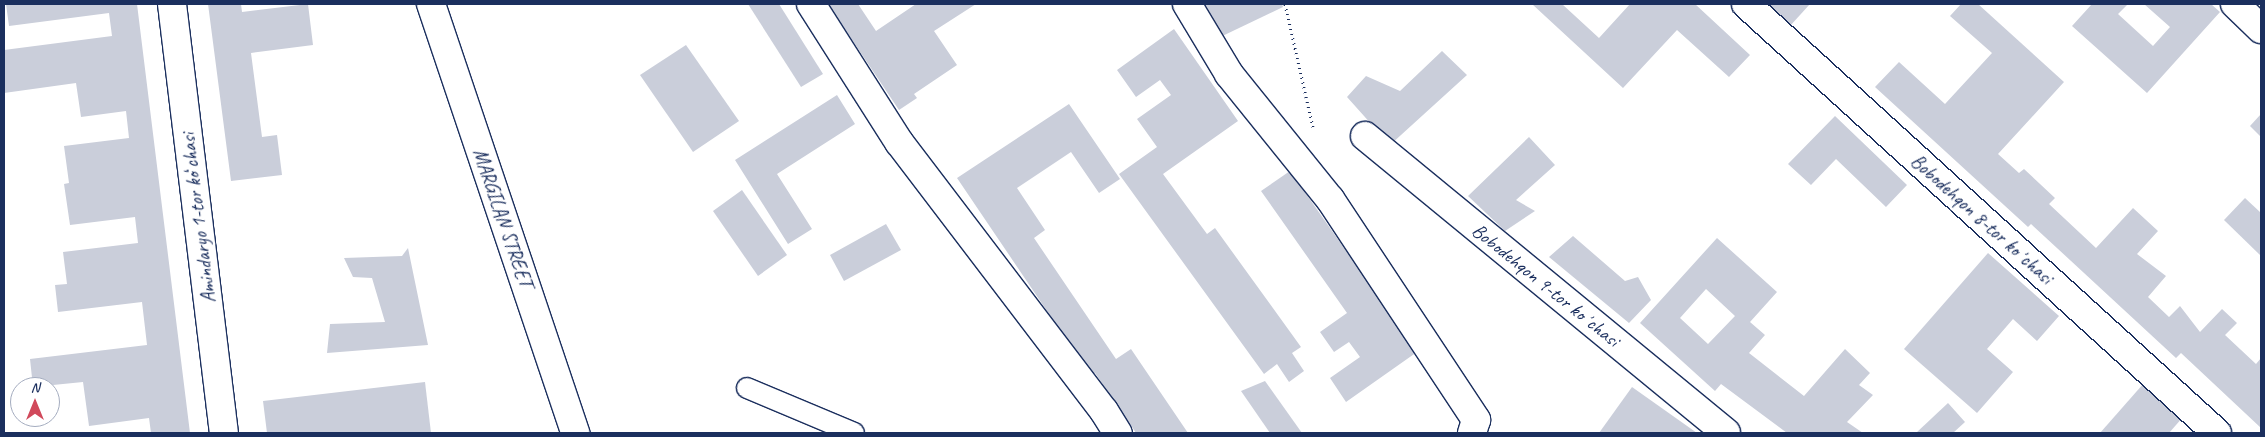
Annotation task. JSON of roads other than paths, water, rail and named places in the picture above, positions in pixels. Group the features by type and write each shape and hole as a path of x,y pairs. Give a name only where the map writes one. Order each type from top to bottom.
{"street":[{"name":"Amindaryo 1-tor koʻchasi","path":"172,4 224,433"},
{"name":"MARGILAN STREET","path":"431,4 575,433"},
{"path":"811,4 899,142 1104,411 1118,433"},
{"path":"1187,4 1229,74 1335,207 1476,420 1472,433"},
{"name":"Bobodehqon 8-tor koʼchasi","path":"1746,4 2217,433"},
{"path":"2235,4 2261,29"},
{"name":"Bobodehqon 9-tor koʼchasi","path":"1366,136 1726,433"}],"lane":[{"path":"748,388 854,433"}]}
